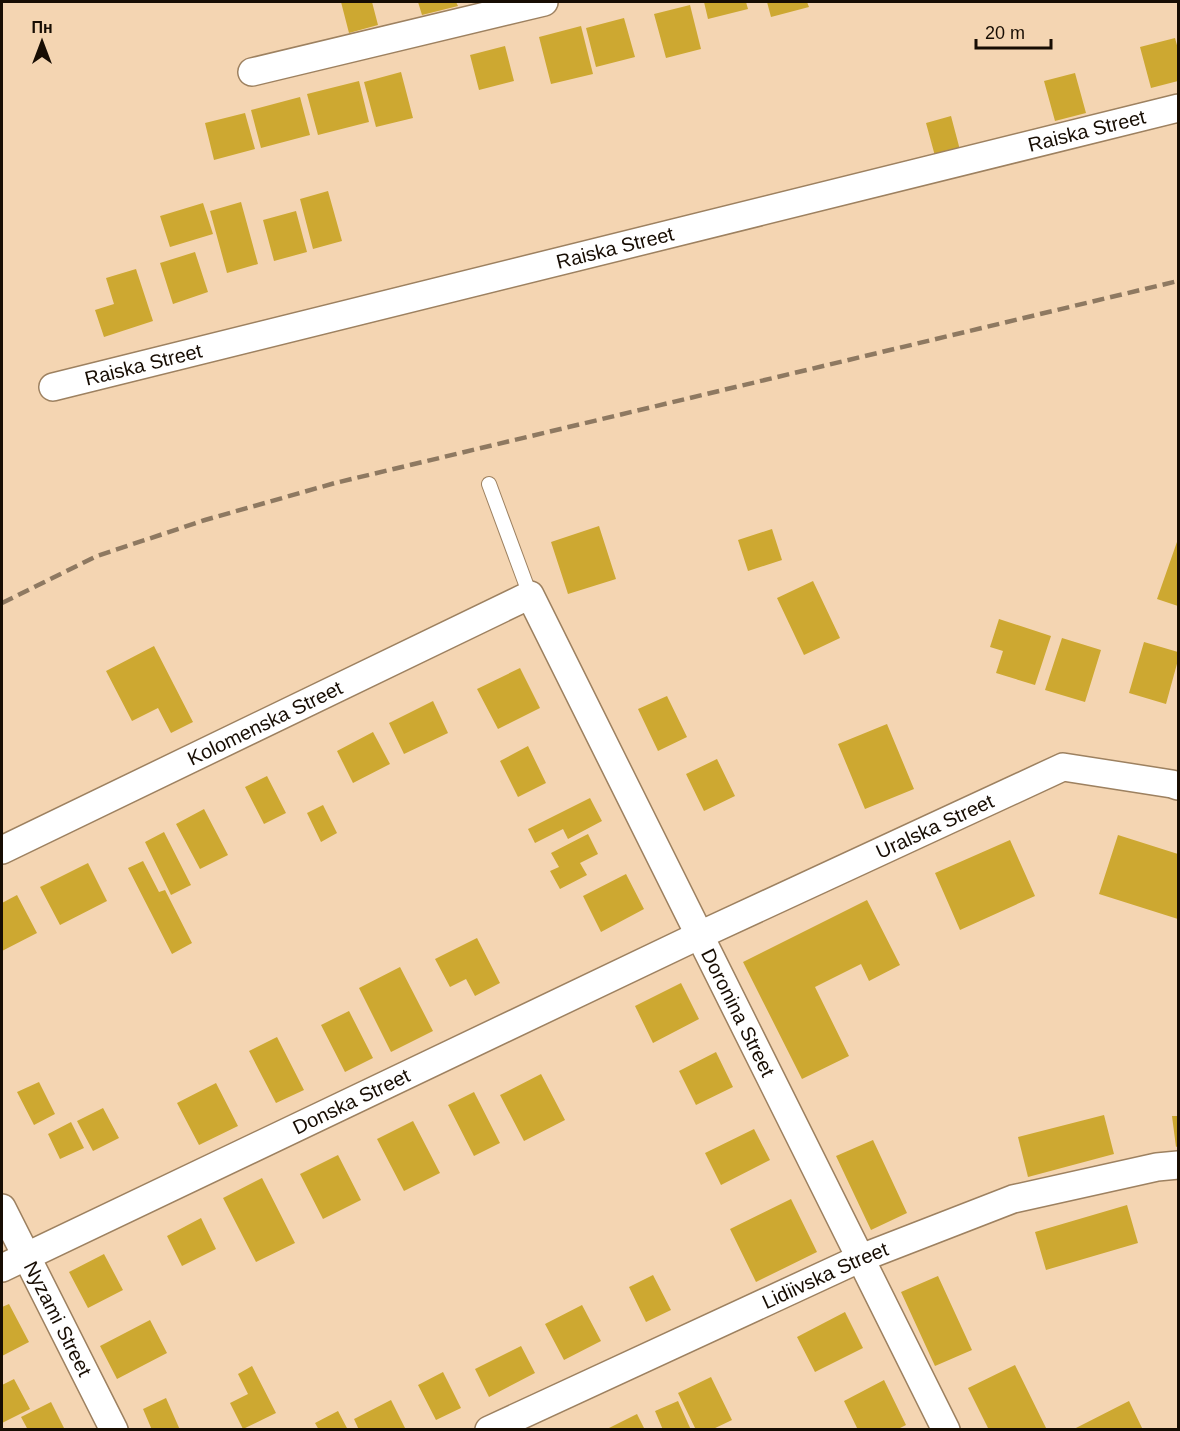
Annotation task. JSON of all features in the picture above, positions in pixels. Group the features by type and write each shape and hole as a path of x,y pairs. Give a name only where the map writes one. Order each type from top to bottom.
{"street":[{"path":"252,72 544,2"},
{"name":"Raiska Street","path":"53,387 1179,108"},
{"name":"Kolomenska Street","path":"2,850 530,595"},
{"name":"Doronina Street","path":"530,595 946,1430"},
{"name":"Uralska Street","path":"700,935 1063,767 1176,778"},
{"name":"Donska Street","path":"2,1268 700,935"},
{"name":"Lidiivska Street","path":"489,1430 861,1258 1013,1199 1156,1167 1179,1165"},
{"name":"Nyzami Street","path":"2,1208 114,1430"}],"lane":[{"path":"489,484 530,595"}],"building":[{"path":"341,2 372,2 378,25 349,33"},
{"path":"418,2 456,2 458,6 422,15"},
{"path":"704,2 746,2 748,9 708,19"},
{"path":"767,2 807,2 809,7 771,17"},
{"path":"690,5 701,49 666,58 654,14"},
{"path":"624,18 635,57 596,67 586,28"},
{"path":"581,26 593,74 551,84 539,37"},
{"path":"1175,38 1178,49 1178,81 1151,88 1140,47"},
{"path":"505,46 514,81 479,90 470,55"},
{"path":"401,72 413,118 376,127 364,82"},
{"path":"1075,73 1086,113 1055,121 1044,81"},
{"path":"359,81 369,122 318,135 307,94"},
{"path":"300,97 310,135 261,148 251,110"},
{"path":"245,113 255,149 214,160 205,123"},
{"path":"951,116 960,150 935,156 926,123"},
{"path":"328,191 342,241 313,249 300,199"},
{"path":"241,202 258,264 227,273 210,211"},
{"path":"203,203 213,234 170,247 160,216"},
{"path":"296,211 307,252 274,261 263,220"},
{"path":"195,252 208,292 173,304 160,263"},
{"path":"136,269 153,321 104,337 95,310 114,304 106,278"},
{"path":"599,526 616,579 568,594 551,542"},
{"path":"772,529 782,560 748,571 738,540"},
{"path":"1178,539 1178,606 1157,599"},
{"path":"813,581 840,638 804,655 777,598"},
{"path":"999,619 1051,636 1035,685 996,673 1003,651 990,647"},
{"path":"1062,638 1101,650 1085,702 1045,690"},
{"path":"1144,642 1178,652 1166,704 1129,693"},
{"path":"154,646 193,722 171,733 158,708 132,721 106,671"},
{"path":"520,668 540,708 498,729 477,689"},
{"path":"667,696 687,737 658,751 638,709"},
{"path":"433,701 448,733 404,754 389,723"},
{"path":"887,724 914,789 865,809 838,744"},
{"path":"373,732 390,764 353,783 337,751"},
{"path":"528,746 546,783 518,797 500,761"},
{"path":"717,759 735,796 704,811 686,774"},
{"path":"267,776 286,813 264,824 245,787"},
{"path":"590,798 602,821 568,839 563,829 535,843 528,829"},
{"path":"323,805 337,833 321,842 307,813"},
{"path":"204,809 228,855 200,869 176,824"},
{"path":"164,832 191,885 171,895 145,842"},
{"path":"588,834 598,854 580,863 587,875 560,889 550,871 559,867 551,853"},
{"path":"1118,835 1178,854 1178,919 1099,894"},
{"path":"1010,840 1035,896 960,930 935,873"},
{"path":"143,861 159,892 165,890 192,943 172,954 128,868"},
{"path":"88,863 107,901 60,925 40,887"},
{"path":"626,874 644,909 601,932 583,896"},
{"path":"17,895 37,933 2,951 2,903"},
{"path":"867,900 900,965 869,981 861,964 815,987 849,1056 802,1079 743,962"},
{"path":"477,938 500,983 475,996 466,979 450,987 435,959"},
{"path":"400,967 433,1031 391,1052 359,988"},
{"path":"681,983 699,1019 653,1043 635,1006"},
{"path":"349,1011 373,1058 345,1072 321,1025"},
{"path":"277,1037 304,1090 276,1103 249,1051"},
{"path":"716,1052 733,1087 696,1105 679,1071"},
{"path":"541,1074 565,1120 524,1141 500,1095"},
{"path":"39,1082 55,1114 34,1125 17,1092"},
{"path":"216,1083 238,1126 199,1145 177,1103"},
{"path":"474,1092 500,1143 474,1156 448,1105"},
{"path":"103,1108 119,1138 93,1151 77,1121"},
{"path":"1104,1115 1114,1154 1028,1177 1018,1137"},
{"path":"1172,1116 1178,1116 1178,1146 1176,1147"},
{"path":"413,1121 440,1173 404,1191 377,1139"},
{"path":"71,1122 84,1148 60,1159 48,1134"},
{"path":"754,1129 770,1160 721,1185 705,1153"},
{"path":"873,1140 907,1213 871,1230 836,1156"},
{"path":"338,1155 361,1200 323,1219 300,1174"},
{"path":"262,1178 295,1243 256,1262 223,1198"},
{"path":"791,1199 817,1252 756,1282 730,1229"},
{"path":"1127,1205 1138,1243 1046,1270 1035,1232"},
{"path":"201,1218 216,1249 182,1266 167,1236"},
{"path":"104,1254 123,1290 88,1308 69,1272"},
{"path":"653,1275 671,1310 646,1322 629,1287"},
{"path":"938,1276 972,1350 935,1366 901,1292"},
{"path":"9,1304 29,1342 2,1356 2,1307"},
{"path":"582,1305 601,1341 564,1360 545,1324"},
{"path":"845,1312 863,1348 815,1372 797,1337"},
{"path":"150,1320 167,1353 117,1379 100,1346"},
{"path":"521,1346 535,1373 489,1397 475,1369"},
{"path":"1015,1365 1047,1430 989,1430 968,1388"},
{"path":"252,1366 276,1413 243,1429 230,1403 248,1394 238,1374"},
{"path":"443,1372 461,1408 436,1420 418,1385"},
{"path":"711,1377 732,1420 711,1430 696,1430 678,1393"},
{"path":"14,1379 30,1409 2,1423 2,1385"},
{"path":"884,1380 906,1425 896,1430 858,1430 844,1401"},
{"path":"166,1398 180,1430 152,1430 143,1409"},
{"path":"391,1400 406,1430 359,1430 354,1419"},
{"path":"678,1401 691,1430 663,1430 655,1411"},
{"path":"1129,1401 1143,1430 1072,1430"},
{"path":"51,1402 65,1430 28,1430 21,1417"},
{"path":"338,1411 348,1430 319,1430 315,1423"},
{"path":"637,1414 645,1430 605,1430"}],"railway":[{"path":"2,603 97,556 205,520 335,483 1178,281"}]}
